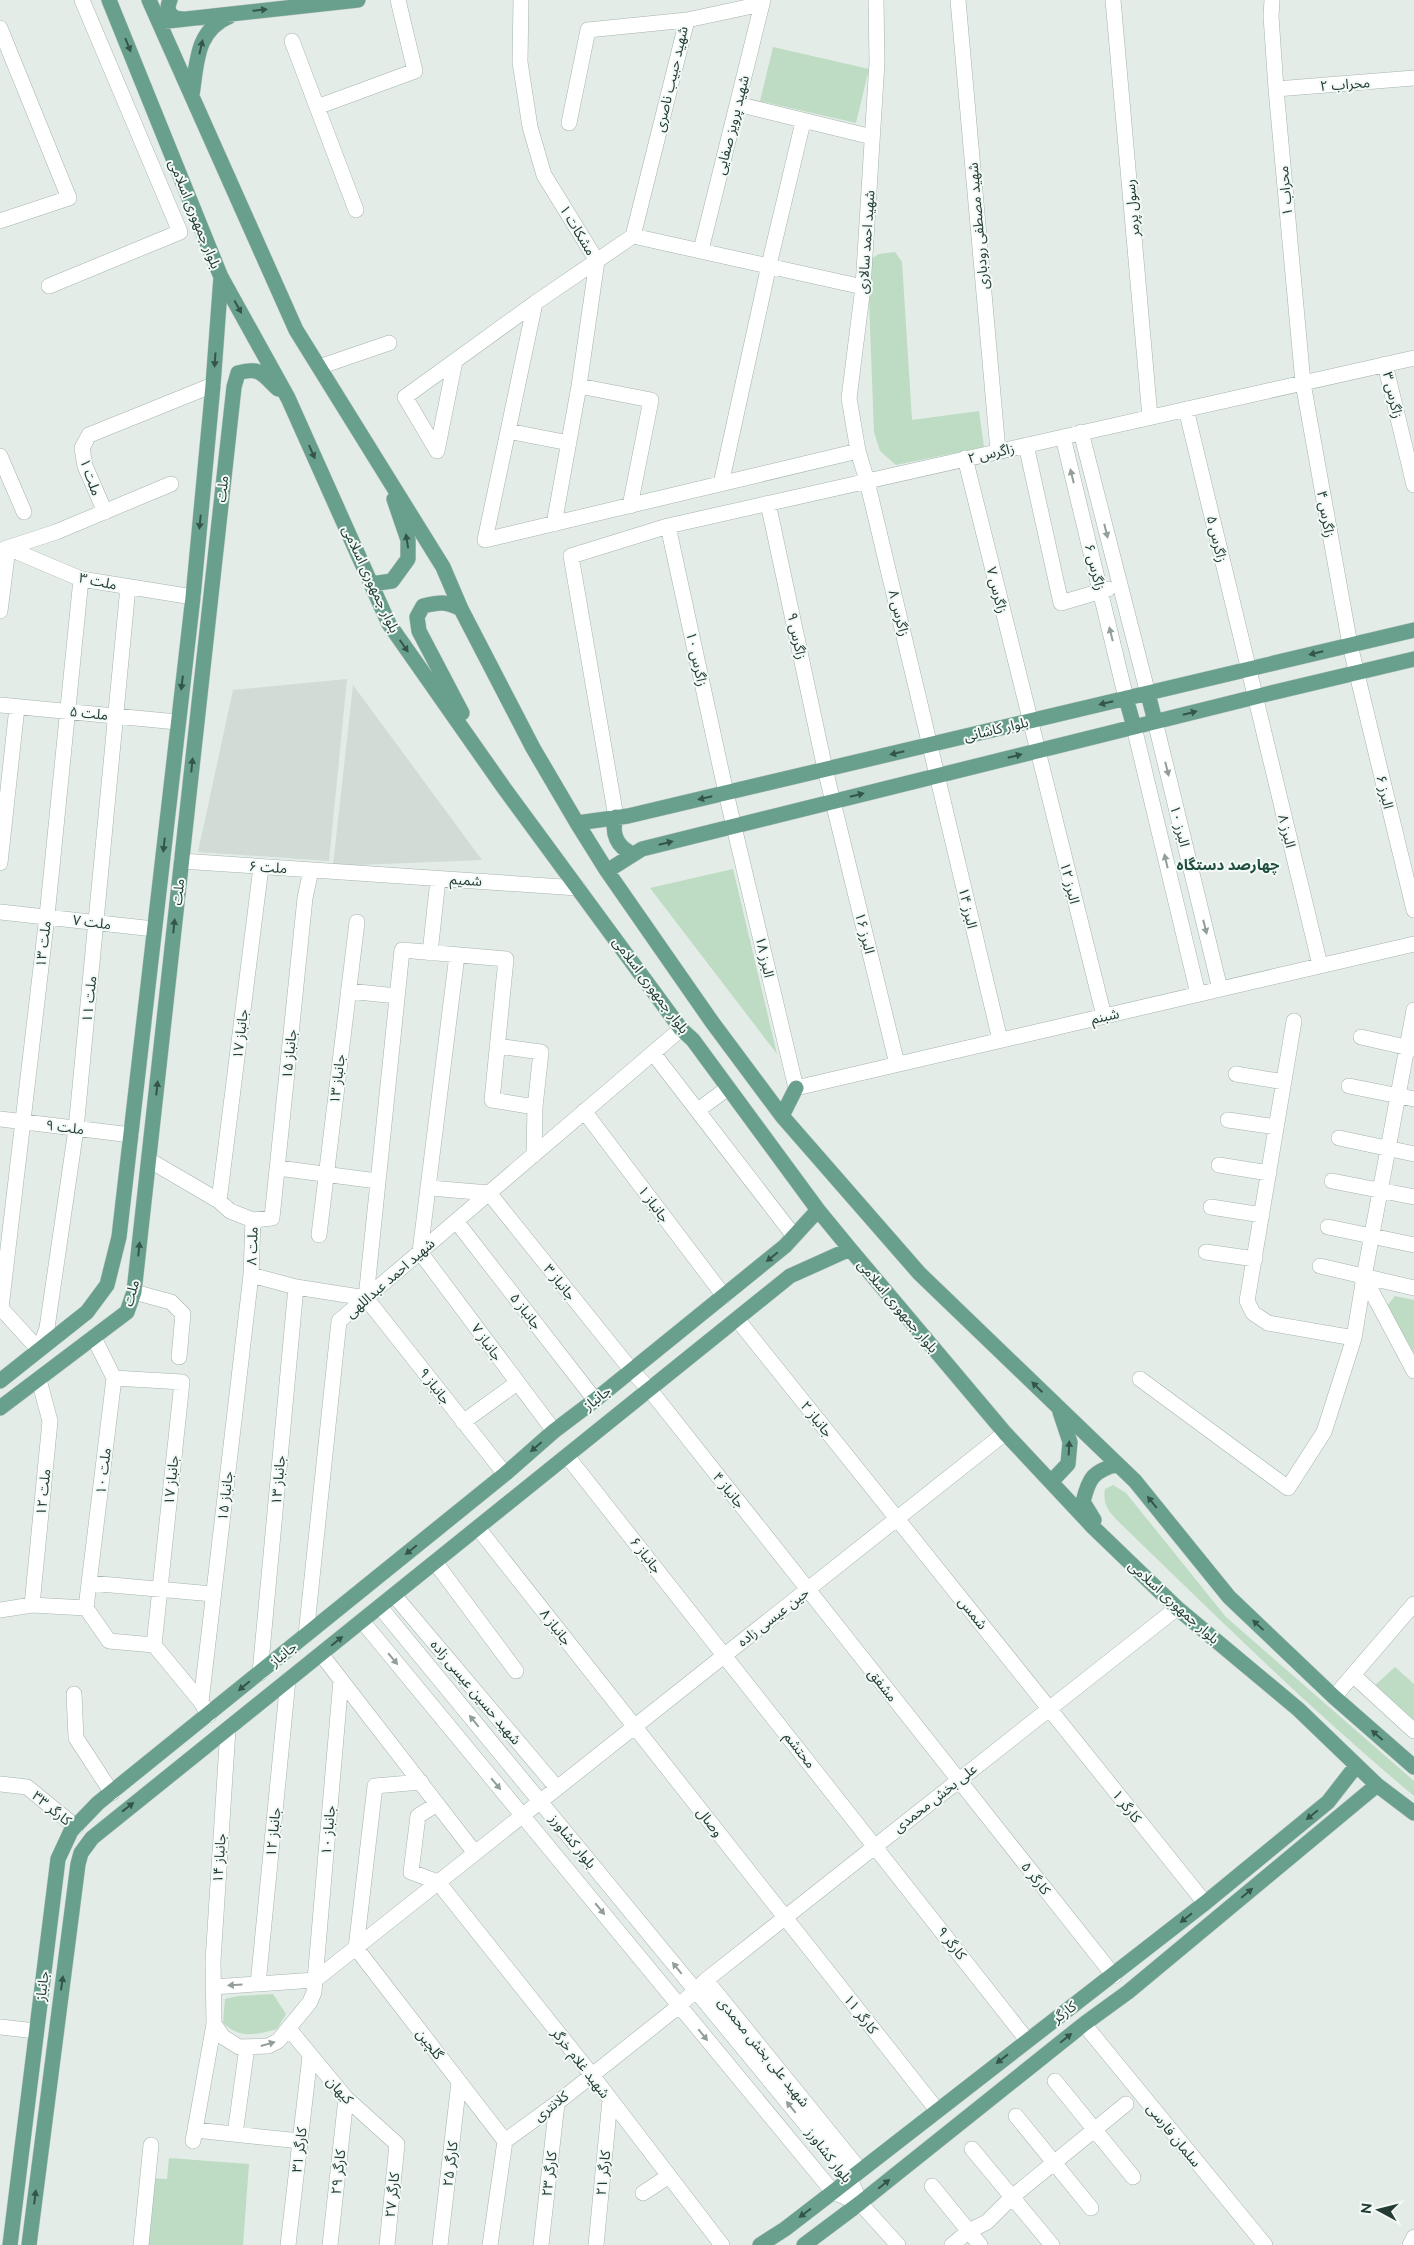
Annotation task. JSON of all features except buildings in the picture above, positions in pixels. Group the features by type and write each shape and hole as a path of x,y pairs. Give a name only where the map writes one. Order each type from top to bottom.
{"main road":[{"name":"بلوار جمهوری اسلامی","path":"109,0 221,277 288,398 389,624 488,763 681,1029 693,1040 818,1210 1005,1433 1104,1537 1177,1608 1298,1709 1356,1766 1414,1814"},
{"name":"بلوار جمهوری اسلامی","path":"149,0 296,330 443,567 461,609 533,748 577,823 607,871 712,1022 782,1116 920,1273 1135,1481 1229,1597 1334,1697 1414,1767"},
{"path":"170,0 167,7 169,13 177,19 183,19"},
{"path":"160,22 358,0"},
{"path":"192,95 202,39 217,22 239,12"},
{"name":"ملت","path":"0,1381 87,1312 107,1286 119,1237 177,722 193,597 221,277"},
{"path":"213,385 224,384 234,387 238,373 250,369 258,370 288,398"},
{"name":"ملت","path":"0,1408 127,1312 134,1292 234,387"},
{"path":"371,584 392,581 408,559 408,540 385,474"},
{"path":"461,609 449,602 424,606 418,617 419,631 488,763"},
{"name":"بلوار کاشانی","path":"577,823 616,817 726,793 1414,630"},
{"path":"607,871 642,849 1134,726 1414,659"},
{"path":"1148,694 1155,721"},
{"path":"1126,698 1134,726"},
{"path":"616,817 614,824 616,839 626,851 633,854"},
{"path":"782,1116 796,1088"},
{"name":"جانباز","path":"10,2245 58,1860 76,1827 98,1804 505,1474 554,1431 596,1400 724,1296 794,1236 818,1210"},
{"name":"جانباز","path":"30,2245 57,2018 80,1858 92,1838 790,1276 850,1249"},
{"path":"39,1350 52,1369"},
{"path":"1050,1482 1068,1464 1070,1442 1059,1408"},
{"path":"1104,1537 1083,1502 1088,1483 1099,1470 1117,1464"},
{"path":"364,1588 380,1606"},
{"path":"345,1604 362,1621"},
{"name":"کارگر","path":"760,2245 785,2229 1027,2040 1114,1976 1205,1903 1328,1802 1356,1766"},
{"name":"کارگر","path":"805,2245 1084,2024 1128,1992 1377,1785"},
{"path":"1328,1802 1339,1804 1343,1814"},
{"path":"98,1804 112,1820"},
{"path":"1114,1976 1128,1992"},
{"path":"38,2015 57,2018"}],"street":[{"path":"50,286 180,232 82,0"},
{"path":"317,107 415,71 398,0"},
{"name":"مشکات ۱","path":"521,0 520,62 530,127 544,175 597,261 579,386 554,524"},
{"name":"شهید احمد سالاری","path":"867,481 858,451 849,398 863,287 877,62 876,0"},
{"name":"شهید مصطفی رودباری","path":"958,0 998,451"},
{"name":"رسول پرمر","path":"1113,0 1150,417"},
{"name":"محراب ۱","path":"1272,0 1271,16 1276,89 1302,383"},
{"path":"686,20 763,2"},
{"name":"شهید پرویز صفایی","path":"701,250 763,2"},
{"name":"شهید حبیب ناصری","path":"569,123 588,30 686,20 633,236"},
{"path":"0,28 69,198 0,220"},
{"path":"292,41 356,210"},
{"name":"محراب ۲","path":"1276,89 1414,78"},
{"path":"737,104 803,122 872,137"},
{"path":"721,484 768,265 803,122"},
{"path":"454,361 437,451 405,397 454,361 535,303 633,236 863,287"},
{"path":"535,303 485,540 858,451"},
{"path":"319,367 389,343"},
{"name":"زاگرس ۲","path":"616,817 571,556 668,526 1414,358"},
{"name":"زاگرس ۳","path":"1385,364 1414,484"},
{"name":"زاگرس ۴","path":"1302,383 1350,645 1357,673"},
{"name":"ملت ۱","path":"4,549 56,532 105,512 85,466 82,448 89,435 213,385"},
{"path":"579,386 651,400 630,506"},
{"name":"زاگرس ۵","path":"1186,409 1255,697"},
{"path":"508,431 569,443"},
{"name":"زاگرس ۶","path":"1082,432 1148,694"},
{"name":"زاگرس ۶","path":"1063,437 1126,698"},
{"path":"1026,445 1061,603 1120,585"},
{"path":"0,456 24,512"},
{"name":"زاگرس ۷","path":"965,458 1036,751"},
{"name":"زاگرس ۸","path":"867,481 937,775"},
{"path":"105,512 171,484"},
{"name":"زاگرس ۹","path":"768,503 833,801"},
{"name":"زاگرس ۱۰","path":"668,526 726,793 735,826"},
{"path":"0,611 4,549"},
{"name":"ملت ۳","path":"4,549 81,579 193,597"},
{"name":"ملت ۱۳","path":"0,1307 47,916 81,579"},
{"name":"ملت ۱۱","path":"39,1350 47,1328 76,1129 128,586"},
{"name":"البرز ۶","path":"1357,673 1414,910"},
{"name":"البرز ۸","path":"1255,697 1320,966"},
{"name":"ملت ۵","path":"0,705 68,710 177,722"},
{"path":"0,863 16,707"},
{"name":"البرز ۱۰","path":"1155,721 1220,989"},
{"name":"البرز ۱۰","path":"1134,726 1198,994"},
{"name":"البرز ۱۲","path":"1036,751 1104,1016"},
{"name":"البرز ۱۴","path":"937,775 1000,1040"},
{"name":"البرز ۱۶","path":"833,801 897,1064"},
{"name":"البرز ۱۸","path":"735,826 796,1088"},
{"name":"ملت ۶","path":"181,861 354,873"},
{"name":"جانباز ۱۷","path":"219,1201 261,866"},
{"name":"جانباز ۱۵","path":"253,1220 272,1218 305,898 311,870"},
{"name":"شمیم","path":"354,873 578,888"},
{"path":"430,952 438,878"},
{"name":"ملت ۷","path":"0,912 154,929"},
{"name":"جانباز ۱۳","path":"319,1235 357,922"},
{"name":"شبنم","path":"796,1088 1414,944"},
{"path":"366,1298 402,950 506,959 492,1100 535,1107"},
{"path":"420,1252 430,1188 457,955"},
{"path":"348,991 397,996"},
{"path":"1140,1379 1288,1488 1324,1432 1354,1338 1398,1097 1410,1048 1414,1010"},
{"path":"1294,1021 1247,1301 1253,1313 1268,1323 1354,1338"},
{"name":"شهید احمد عبداللهی","path":"306,1635 339,1321 681,1029"},
{"path":"1362,1037 1410,1048"},
{"path":"497,1046 541,1052 535,1107 534,1155"},
{"path":"653,1052 794,1236"},
{"path":"1236,1074 1284,1082"},
{"path":"1349,1086 1414,1099"},
{"path":"698,1110 728,1088"},
{"name":"جانباز ۱","path":"584,1112 724,1296"},
{"name":"ملت ۹","path":"0,1119 131,1135"},
{"path":"1228,1120 1276,1127"},
{"path":"1339,1138 1414,1154"},
{"name":"ملت ۸","path":"149,1160 219,1201 230,1211 253,1220 251,1274 296,1287 366,1298"},
{"path":"1219,1165 1269,1173"},
{"path":"278,1168 377,1181"},
{"path":"1332,1181 1414,1197"},
{"path":"430,1188 489,1193"},
{"name":"جانباز ۳","path":"489,1193 632,1371 650,1390"},
{"path":"1211,1207 1262,1215"},
{"name":"جانباز ۵","path":"456,1221 596,1400"},
{"path":"1328,1227 1414,1245"},
{"name":"جانباز ۷","path":"420,1252 554,1431"},
{"path":"1206,1252 1254,1259"},
{"path":"1320,1266 1414,1288"},
{"name":"جانباز ۱۵","path":"201,1702 251,1274"},
{"path":"1364,1277 1414,1371"},
{"name":"جانباز ۱۳","path":"260,1672 296,1287"},
{"path":"134,1292 171,1302 183,1314 179,1356"},
{"name":"جانباز ۹","path":"366,1298 505,1474"},
{"path":"0,1307 39,1350"},
{"name":"جانباز ۲","path":"737,1319 897,1518"},
{"path":"94,1338 114,1378"},
{"name":"جانباز ۱۷","path":"114,1378 182,1382 154,1645"},
{"name":"ملت ۱۰","path":"86,1608 114,1378"},
{"name":"ملت ۱۲","path":"32,1605 50,1421 39,1380"},
{"path":"463,1422 517,1383"},
{"name":"جانباز ۴","path":"650,1390 808,1589"},
{"name":"حین عیسی زاده","path":"314,1980 1005,1433"},
{"name":"جانباز ۶","path":"567,1456 725,1655"},
{"name":"شمس","path":"897,1518 1050,1708"},
{"name":"جانباز ۸","path":"478,1528 635,1726"},
{"path":"435,1562 516,1671"},
{"path":"89,1583 213,1594"},
{"name":"مشفق","path":"808,1589 959,1780"},
{"name":"شهید حسین عیسی زاده","path":"394,1595 557,1788"},
{"path":"1334,1697 1414,1604"},
{"path":"0,1610 32,1605 86,1608 109,1641 154,1645 201,1702 209,1715"},
{"name":"بلوار کشاورز","path":"380,1606 540,1802 701,1986"},
{"name":"علی بخش محمدی","path":"679,2006 786,1917 1177,1608"},
{"name":"بلوار کشاورز","path":"362,1621 833,2192 860,2203"},
{"path":"321,1654 476,1853"},
{"name":"محتشم","path":"725,1655 876,1846"},
{"path":"1353,1674 1414,1731"},
{"name":"جانباز ۱۲","path":"258,1984 288,1680"},
{"name":"جانباز ۱۰","path":"246,2047 268,2046 278,2041 310,2002 314,1992 341,1680"},
{"path":"74,1694 76,1738 112,1793"},
{"name":"کارگر ۱","path":"1050,1708 1205,1903"},
{"name":"وصال","path":"635,1726 786,1917"},
{"name":"جانباز ۱۴","path":"214,2024 213,1961 228,1729"},
{"name":"کارگر ۵","path":"959,1780 1114,1976"},
{"path":"356,1948 375,1786 420,1782"},
{"name":"کارگر ۳۳","path":"0,1784 27,1788 76,1827"},
{"path":"437,1804 418,1816 411,1872 438,1882"},
{"name":"کارگر ۹","path":"876,1846 1027,2040"},
{"name":"شهید غلام خرگر","path":"438,1882 722,2245"},
{"name":"کارگر ۱۱","path":"786,1917 937,2110"},
{"name":"گلچین","path":"356,1948 505,2141"},
{"path":"213,1987 314,1980"},
{"name":"شهید علی بخش محمدی","path":"701,1986 855,2174"},
{"name":"کلانتری","path":"505,2141 557,2103 590,2074 679,2006"},
{"path":"214,2024 223,2037 240,2047 246,2047 235,2134"},
{"path":"214,2024 194,2135 235,2134 300,2141"},
{"name":"سلمان فارسی","path":"1084,2024 1265,2245"},
{"path":"0,2027 36,2030"},
{"name":"کیهان","path":"289,2029 346,2098 397,2144"},
{"name":"کارگر ۳۱","path":"288,2245 310,2056"},
{"path":"1056,2081 1133,2177"},
{"name":"کارگر ۲۵","path":"440,2245 459,2082"},
{"name":"کارگر ۲۹","path":"330,2245 346,2098"},
{"name":"کارگر ۲۱","path":"596,2245 610,2100"},
{"name":"کارگر ۲۳","path":"541,2245 557,2103"},
{"path":"952,2245 969,2231 987,2222 1012,2197 1126,2104"},
{"path":"1016,2116 1091,2208"},
{"path":"490,2245 505,2141"},
{"name":"کارگر ۲۷","path":"387,2245 397,2144"},
{"path":"141,2245 151,2145"},
{"path":"972,2150 1052,2245"},
{"name":"بلوار کشاورز","path":"855,2174 860,2203"},
{"path":"643,2193 669,2176"},
{"path":"932,2186 980,2245"},
{"path":"860,2203 898,2245"},
{"path":"1410,2245 1414,2237"}],"shaded area":[{"path":"347,679 329,861 198,852 233,690"},
{"path":"353,685 482,860 333,866"}],"green space":[{"path":"773,47 869,69 856,123 760,101"},
{"path":"895,252 902,262 912,420 979,411 984,447 896,465 880,451 874,432 868,273 869,260 879,254"},
{"path":"733,869 777,1054 650,888"},
{"path":"1395,1296 1414,1300 1414,1353 1387,1306"},
{"path":"1113,1485 1126,1493 1226,1617 1414,1781 1414,1796 1302,1697 1115,1518 1108,1510 1104,1495 1105,1489"},
{"path":"1395,1667 1414,1684 1414,1728 1371,1689"},
{"path":"273,1994 286,2014 277,2029 255,2034 242,2034 223,2023 225,1999 238,1996"},
{"path":"169,2158 249,2164 243,2245 144,2245 149,2178 167,2179"}],"district":[{"name":"چهارصد دستگاه","path":"1228,865"}]}
